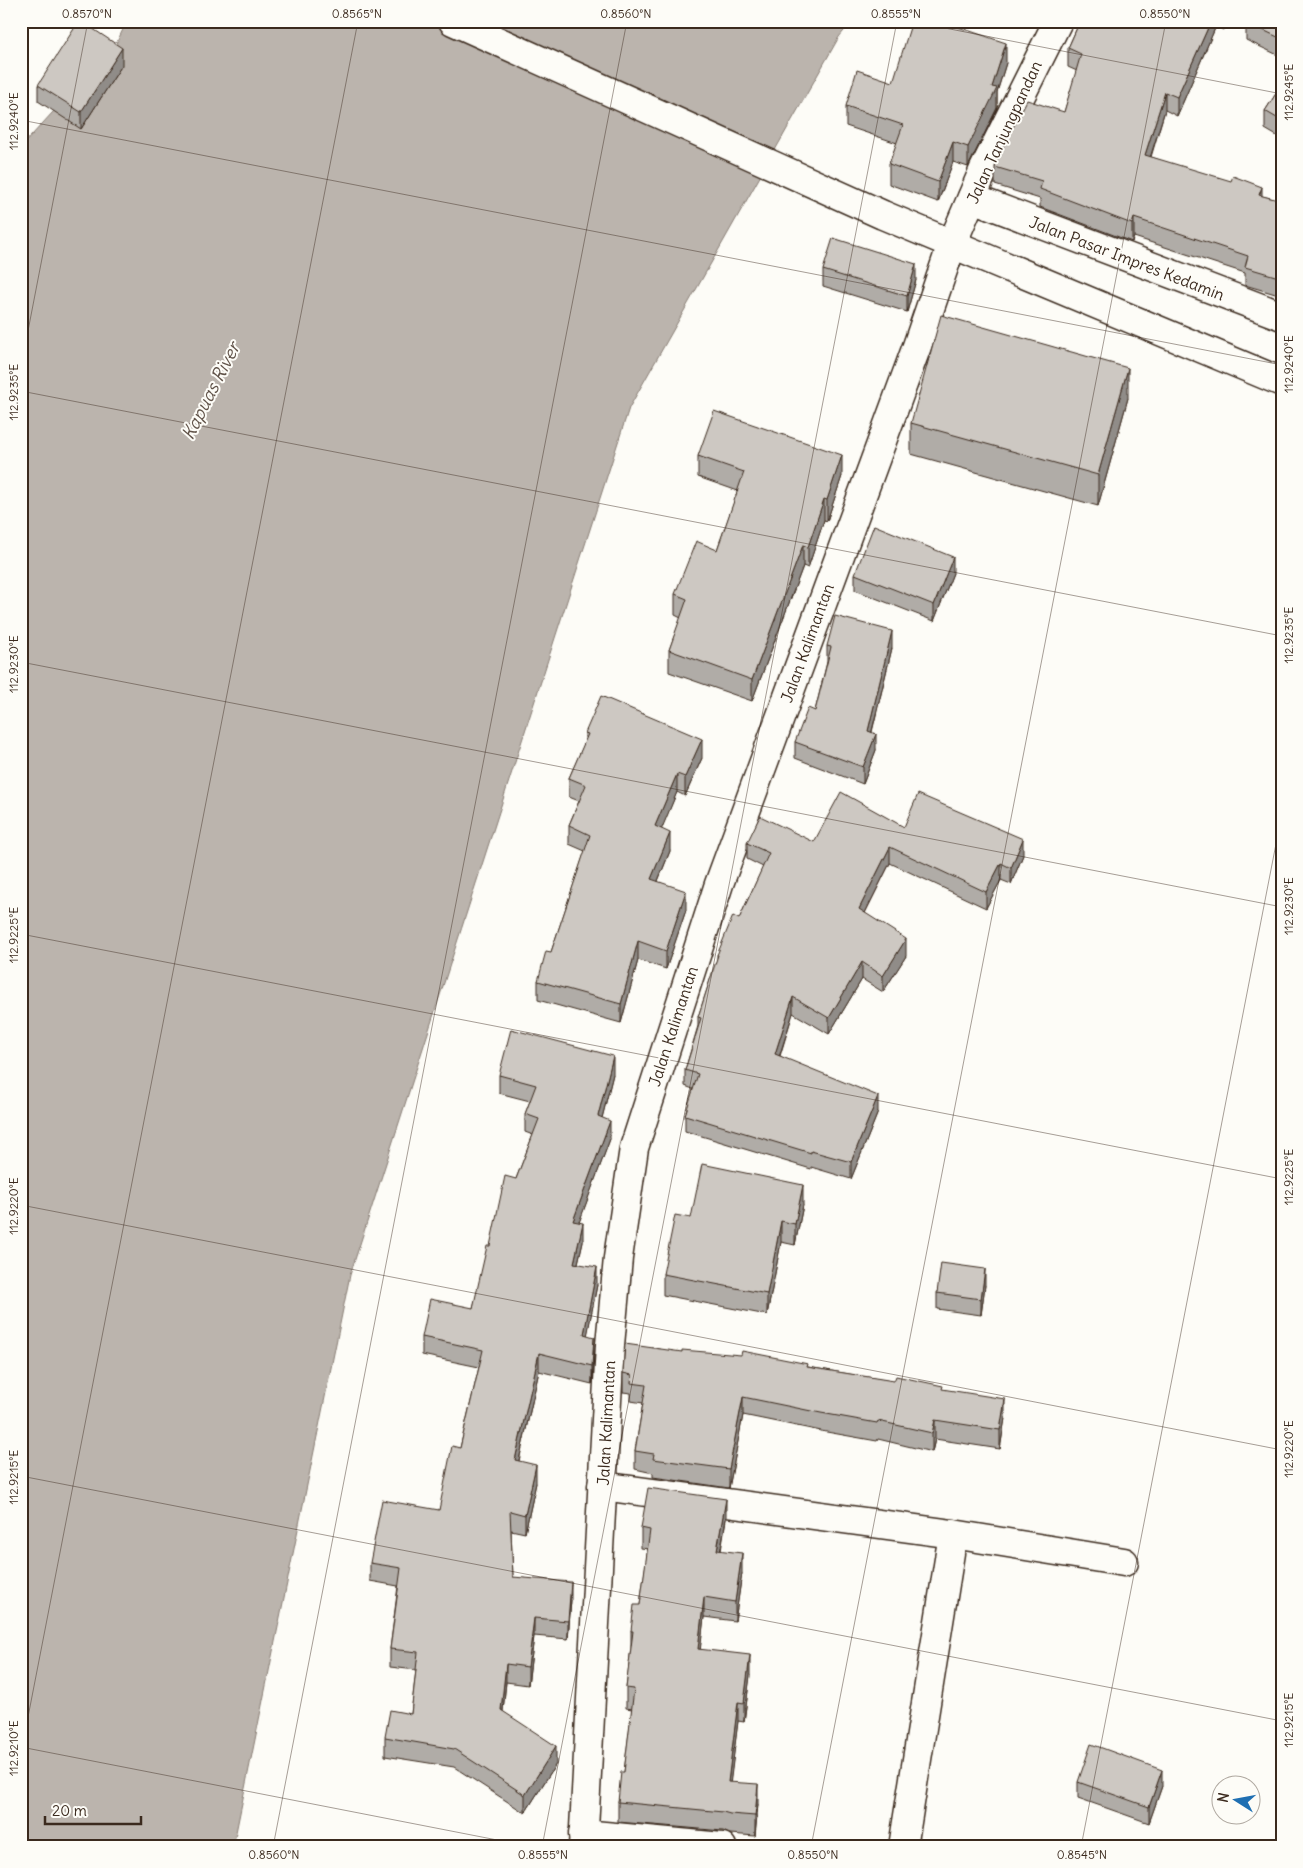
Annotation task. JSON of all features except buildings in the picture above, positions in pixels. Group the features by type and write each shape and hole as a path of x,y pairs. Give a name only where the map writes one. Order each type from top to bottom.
{"main road":[{"path":"453,21 883,215 1282,382"},
{"name":"Jalan Tanjungpandan","path":"952,244 972,198 1058,21"},
{"name":"Jalan Pasar Impres Kedamin","path":"972,198 1282,316"},
{"name":"Jalan Kalimantan","path":"583,1840 610,1345 618,1258 634,1148 719,884 917,346 952,244"},
{"path":"602,1486 953,1534 1124,1562"},
{"path":"903,1847 953,1534"},
{"path":"583,1840 722,1847"}],"path":[{"path":"1278,154 1282,159"}],"water":[{"name":"Kapuas River","path":"127,21 852,21 839,37 629,408 350,1275 233,1847 21,1847 21,147 117,42"}]}
